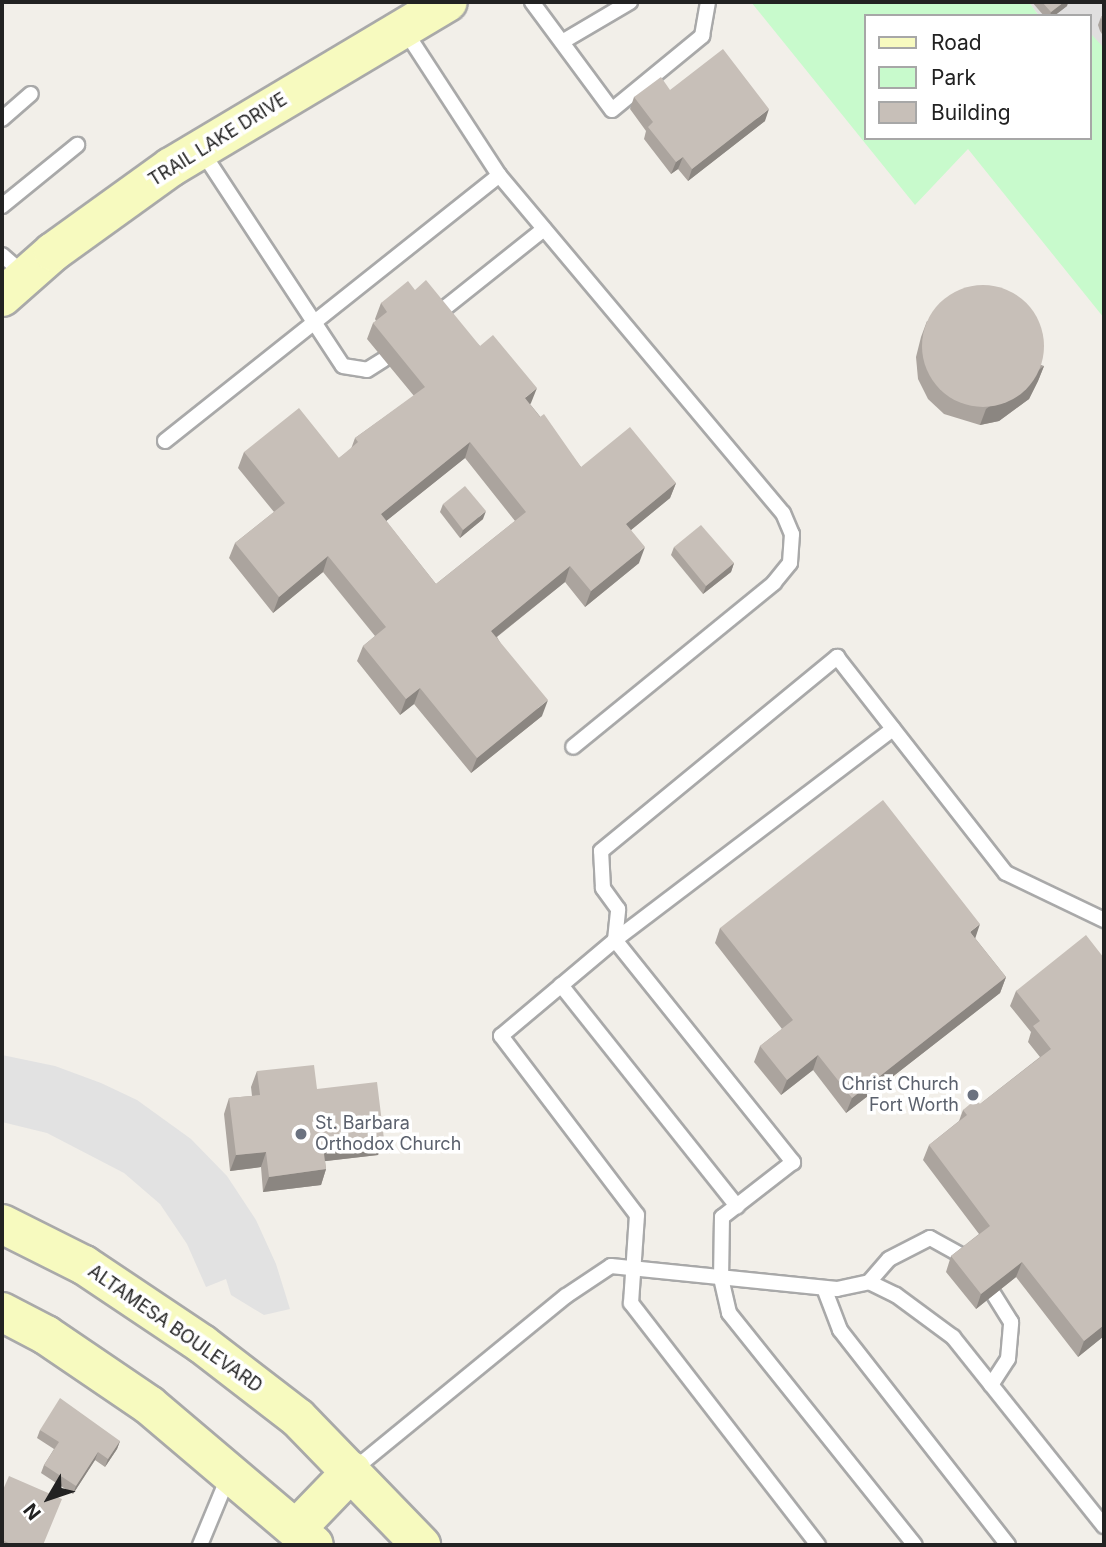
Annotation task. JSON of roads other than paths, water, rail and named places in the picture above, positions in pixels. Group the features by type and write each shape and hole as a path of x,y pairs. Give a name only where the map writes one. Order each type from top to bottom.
{"main road":[{"name":"TRAIL LAKE DRIVE","path":"10,276 200,149 448,2"},
{"name":"ALTAMESA BOULEVARD","path":"2,1224 84,1265 202,1344 298,1418 421,1545"},
{"path":"2,1312 46,1335 149,1405 305,1537 352,1471"}],"lane":[{"path":"532,2 612,110 702,37 708,2"},
{"path":"562,42 630,2"},
{"path":"402,27 499,175 783,513 792,534 790,563 774,583 573,747"},
{"path":"2,118 30,94"},
{"path":"2,206 77,145"},
{"path":"200,149 343,366 367,370 383,360"},
{"path":"165,440 499,175"},
{"path":"436,315 544,229"},
{"path":"915,1545 729,1313 721,1278 722,1217 793,1162 615,940 618,909 603,888 601,851 837,657 1006,873 1104,920"},
{"path":"818,1545 631,1303 636,1272 637,1215 501,1036 615,940 893,729"},
{"path":"561,985 737,1206"},
{"path":"869,1282 889,1259 930,1238 964,1257"},
{"path":"352,1471 566,1296 611,1266 636,1272 824,1288 869,1282 897,1294 953,1337 1104,1526"},
{"path":"824,1288 840,1330 1008,1545"},
{"path":"991,1385 1008,1359 1011,1322 994,1295"},
{"path":"206,1542 230,1471"}],"place":[{"name":"Christ Church Fort Worth","path":"973,1095"},
{"name":"St. Barbara Orthodox Church","path":"301,1134"}]}
